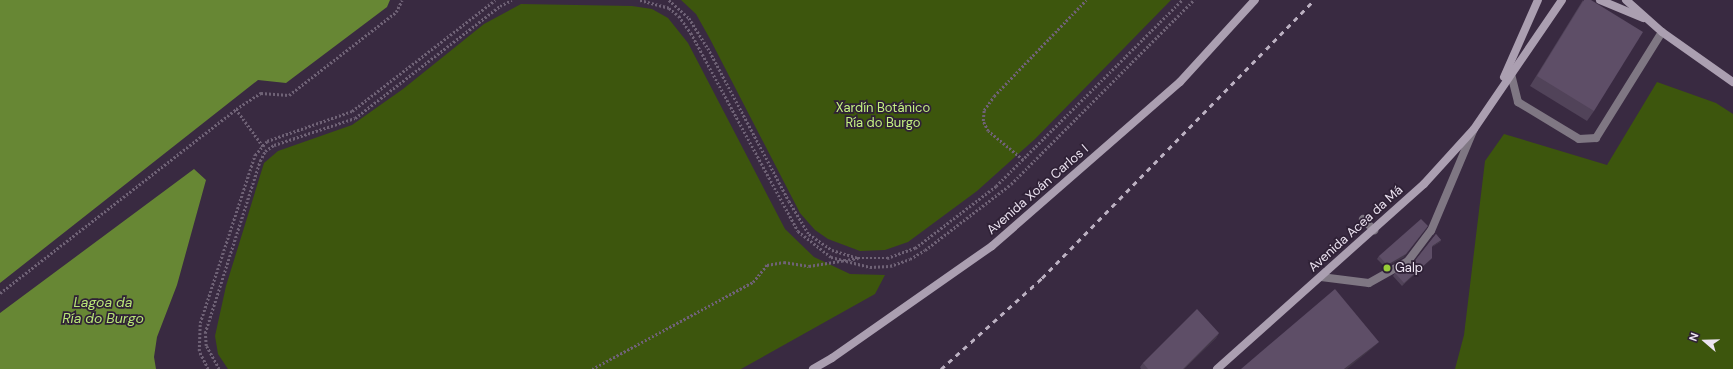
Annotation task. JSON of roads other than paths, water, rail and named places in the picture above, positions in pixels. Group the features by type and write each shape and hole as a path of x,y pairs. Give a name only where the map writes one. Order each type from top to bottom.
{"street":[{"name":"Avenida Xoán Carlos I","path":"812,369 832,358 992,246 1180,82 1255,0"},
{"path":"1497,95 1538,0"},
{"path":"1497,95 1562,0"},
{"path":"1600,0 1650,21"},
{"path":"1626,0 1662,32 1733,82"},
{"path":"1511,74 1518,102 1579,139 1596,138 1662,32"},
{"name":"Avenida Acea da Má","path":"1218,369 1424,184 1474,129 1497,95"},
{"path":"1321,277 1370,283 1408,261 1431,231 1474,129"},
{"path":"1363,219 1374,230"}],"water":[{"path":"0,0 390,0 387,7 286,83 258,80 0,283"},
{"name":"Lagoa da Ría do Burgo","path":"194,169 206,180 177,285 157,337 154,357 156,369 0,369 0,313"}],"railway":[{"path":"941,369 1042,278 1314,0"}],"place":[{"name":"Galp","path":"1387,268"}],"park label":[{"name":"Xardín Botánico Ría do Burgo","path":"883,116"}]}
